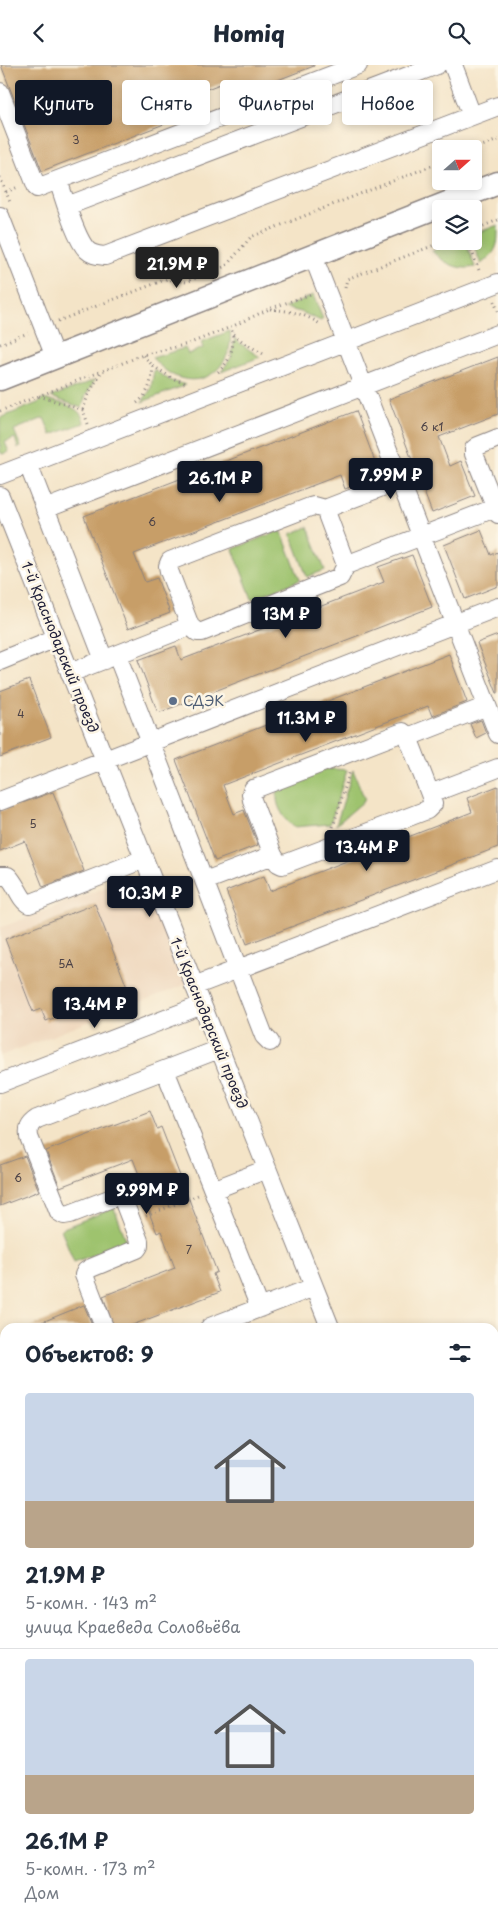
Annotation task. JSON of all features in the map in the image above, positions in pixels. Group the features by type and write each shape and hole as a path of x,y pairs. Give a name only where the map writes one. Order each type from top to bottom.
{"main road":[{"path":"0,379 498,183"}],"street":[{"path":"0,93 37,189 358,65"},
{"path":"67,206 438,65"},
{"path":"453,65 472,116"},
{"path":"58,180 80,240 86,249 94,255 105,256 498,106"},
{"path":"0,216 55,357"},
{"path":"313,256 498,734"},
{"path":"0,475 498,283"},
{"path":"45,509 498,334"},
{"path":"400,480 325,509 314,506 310,507 170,561 169,571 192,630 202,632 336,580 340,577 346,565 422,536 497,511 474,454 474,449 498,438"},
{"path":"28,464 45,509 151,741 264,1036 270,1042"},
{"name":"1-й Краснодарский проезд","path":"0,496 314,1287 323,1323"},
{"path":"325,509 346,565"},
{"path":"0,801 498,607"},
{"path":"70,673 190,626"},
{"path":"0,661 56,638"},
{"path":"408,737 487,706"},
{"path":"400,733 406,733 408,737 433,804 427,810 282,865 278,863 273,855 252,800 251,794 253,789 400,733"},
{"path":"430,794 498,768"},
{"path":"205,881 273,855"},
{"path":"0,876 8,877 16,883 22,899 29,904 144,859"},
{"path":"194,986 498,869"},
{"path":"0,1083 202,1005"},
{"path":"102,1323 84,1275 91,1268 138,1249 140,1246 124,1202 117,1196 70,1214 64,1215 59,1212 29,1137 28,1129 31,1122 37,1119 219,1049"},
{"path":"165,1069 260,1308"},
{"path":"213,1190 267,1169"},
{"path":"221,1323 314,1287"}],"path":[{"path":"482,146 498,140"},
{"path":"57,322 166,279 186,282 226,266 251,237 432,166"},
{"path":"6,192 24,185"},
{"path":"482,227 498,220"},
{"path":"348,295 344,286 347,279 432,246"},
{"path":"471,250 480,275"},
{"path":"0,411 143,355 188,344 308,293 318,297"},
{"path":"269,309 303,314 326,327"},
{"path":"212,377 222,369 229,359 233,348 231,327"},
{"path":"0,344 31,332"},
{"path":"233,333 255,351 267,356"},
{"path":"143,355 153,366 172,378 190,385"},
{"path":"134,405 140,401 147,391 152,379 153,366"},
{"path":"88,424 83,410 88,395 103,370"},
{"path":"38,396 83,410"},
{"path":"340,844 333,826 350,771 344,754"},
{"path":"131,1222 213,1190"}],"shaded area":[{"path":"145,872 187,984 0,1056 0,928"}],"green space":[{"path":"498,225 496,248 481,264 476,250 482,250 482,231"},
{"path":"468,250 475,267 457,267 441,259 432,251"},
{"path":"313,295 323,319 321,321 301,312 285,308"},
{"path":"230,331 228,352 224,361 218,369 201,379 191,380 176,377 152,358 185,348 188,354 203,348 201,342"},
{"path":"235,338 260,357 221,372 231,358"},
{"path":"154,370 171,381 186,385 142,402 151,389"},
{"path":"95,380 86,395 82,408 51,397"},
{"path":"42,399 74,408 79,412 84,423 51,435 44,418 14,430 21,447 18,448 15,438 5,442 9,452 2,454 0,452 0,418 40,402"},
{"path":"308,527 325,570 307,577 291,534"},
{"path":"281,530 300,580 252,599 233,549"},
{"path":"313,769 347,770 330,824 294,827 282,813 277,801 277,794 283,782"},
{"path":"353,770 365,800 336,825"},
{"path":"114,1208 127,1242 74,1262 61,1229"}],"building":[{"path":"1,65 314,65 278,80 220,80 220,84 210,88 210,80 122,80 122,125 161,125 42,171 24,125 112,125 112,80 15,80 15,101"},
{"path":"498,357 498,414 439,437 450,466 461,461 475,496 432,513 389,399"},
{"path":"356,411 380,475 345,489 340,475 134,554 145,582 157,578 170,613 128,629 84,516"},
{"path":"481,530 491,555 498,552 498,586 465,599 444,545"},
{"path":"412,555 432,607 158,713 138,660 176,646 181,660 384,582 378,567"},
{"path":"498,635 498,693 497,693 477,643"},
{"path":"449,654 467,702 432,716 428,706 223,785 234,814 244,810 258,845 215,861 176,760"},
{"path":"29,680 51,737 0,757 0,691"},
{"path":"481,720 486,733 476,738 470,724"},
{"path":"498,786 498,847 247,944 226,891 264,876 270,891 472,812 467,798"},
{"path":"53,792 84,871 43,887 25,841 0,851 0,811"},
{"path":"95,904 128,990 46,1021 41,1009 33,1012 5,939"},
{"path":"150,1111 157,1129 161,1127 187,1194 217,1272 213,1274 220,1292 138,1323 113,1323 103,1296 175,1268 161,1231 157,1233 143,1197 147,1195 133,1159 60,1187 46,1151"},
{"path":"25,1156 39,1191 0,1206 0,1165"},
{"path":"84,1305 91,1323 40,1323"}],"place":[{"name":"СДЭК","path":"173,701"}]}
